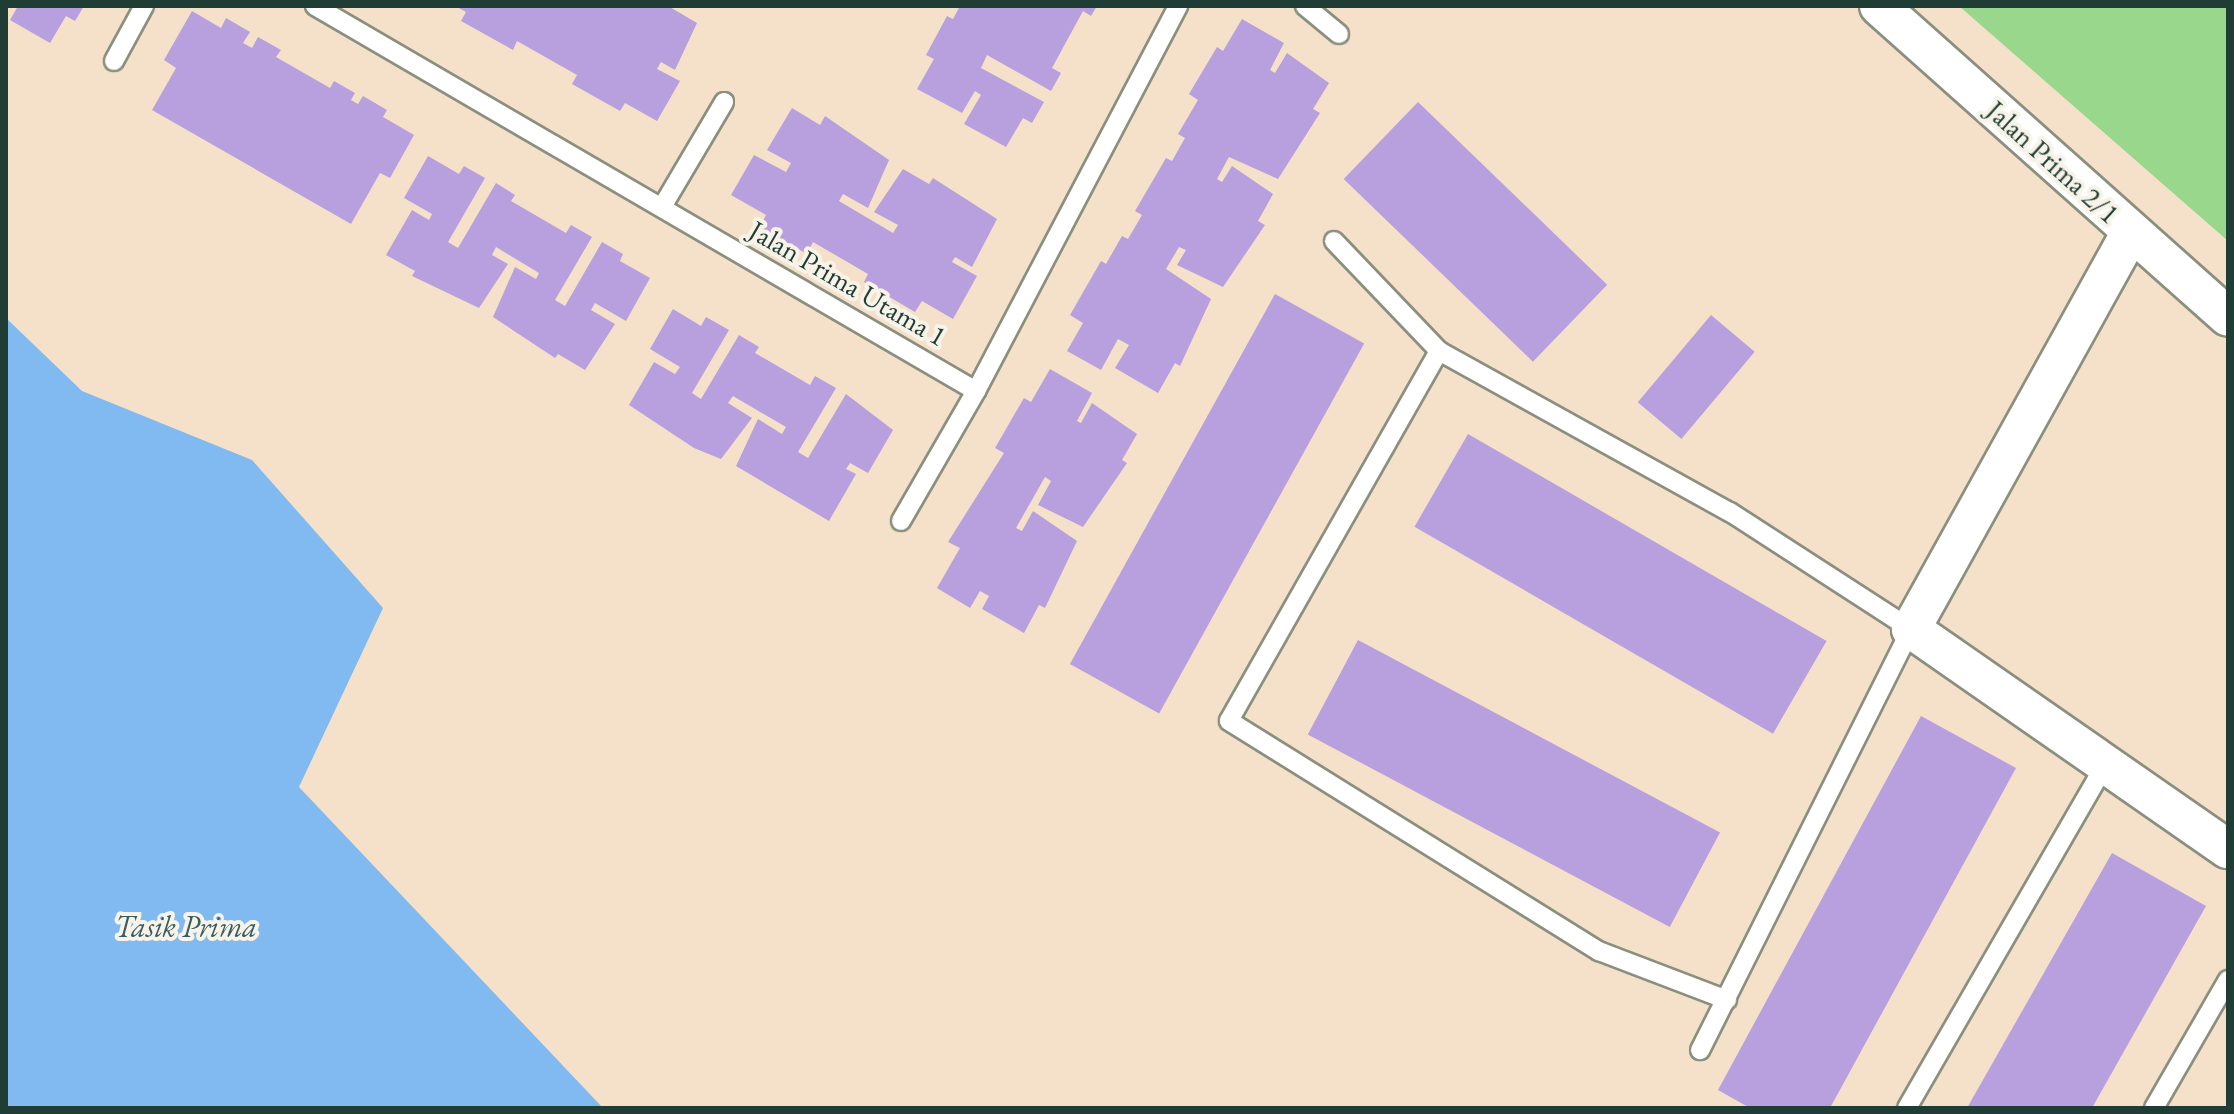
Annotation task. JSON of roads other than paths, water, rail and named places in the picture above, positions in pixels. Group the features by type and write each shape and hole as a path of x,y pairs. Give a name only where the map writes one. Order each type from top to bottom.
{"street":[{"name":"Jalan Prima 2/1","path":"1879,6 2228,317"},
{"path":"2131,232 1911,629 2228,849"}],"lane":[{"path":"114,61 144,6"},
{"name":"Jalan Prima Utama 1","path":"315,6 976,391"},
{"path":"901,521 976,391 1178,6"},
{"path":"1305,6 1339,34"},
{"path":"662,207 724,102"},
{"path":"1334,241 1439,351 1730,512 1911,629 1700,1050"},
{"path":"1439,351 1229,721 1599,951 1727,1000"},
{"path":"1907,1108 2105,765"},
{"path":"2154,1108 2228,980"}],"water":[{"name":"Tasik Prima","path":"6,318 82,391 252,460 383,608 299,787 603,1108 6,1108"}]}
